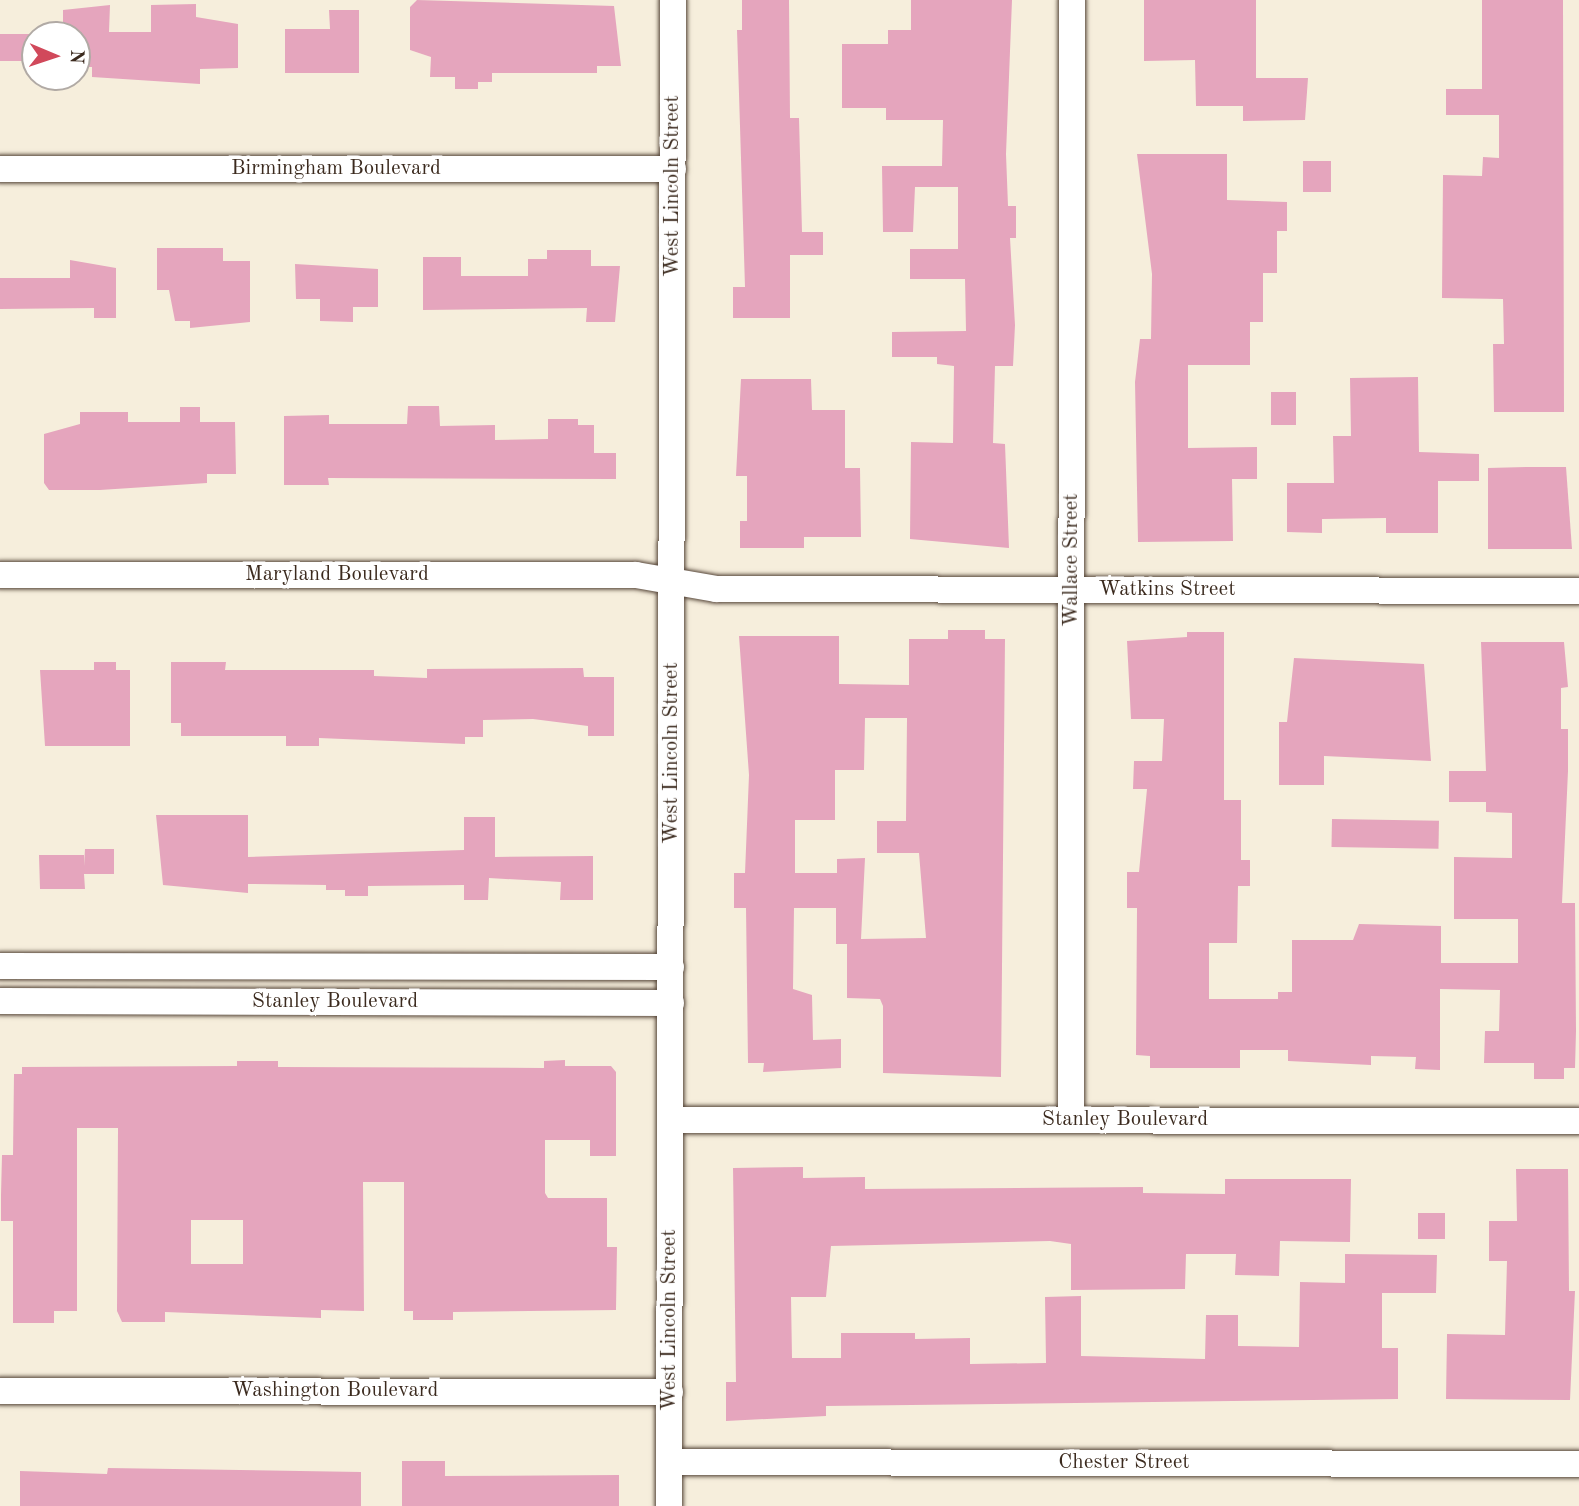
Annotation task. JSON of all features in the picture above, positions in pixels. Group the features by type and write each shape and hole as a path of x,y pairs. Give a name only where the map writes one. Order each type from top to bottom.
{"street":[{"name":"West Lincoln Street","path":"669,1506 673,0"},
{"name":"Wallace Street","path":"1072,0 1072,1119"},
{"name":"Birmingham Boulevard","path":"0,169 673,169"},
{"name":"Maryland Boulevard","path":"0,575 636,575 672,584"},
{"name":"Watkins Street","path":"672,584 1073,590 1579,591"},
{"name":"Stanley Boulevard","path":"0,966 671,967"},
{"path":"150,966 150,1001"},
{"name":"Stanley Boulevard","path":"0,1001 671,1003"},
{"name":"Stanley Boulevard","path":"670,1120 1579,1122"},
{"name":"Washington Boulevard","path":"0,1391 670,1392"},
{"name":"Chester Street","path":"669,1462 1579,1464"}],"building":[{"path":"417,0 614,6 621,66 597,66 597,73 492,73 492,82 478,82 478,89 455,89 455,77 430,77 431,57 410,50 410,7"},
{"path":"742,0 789,0 790,118 799,118 802,232 823,232 823,255 790,255 790,318 733,318 733,287 745,287 737,30 742,30"},
{"path":"911,0 1012,0 1006,154 1008,206 1016,206 1016,238 1010,238 1015,325 1013,366 995,366 993,443 1005,444 1009,548 910,539 911,442 953,443 954,366 937,364 937,357 892,357 892,332 966,331 965,279 910,279 910,249 958,249 958,187 915,187 913,232 883,232 882,166 942,166 943,120 886,120 886,108 842,108 842,44 888,44 888,30 911,30"},
{"path":"1144,0 1256,0 1256,78 1308,78 1305,120 1243,121 1243,106 1196,106 1195,60 1144,61"},
{"path":"1482,0 1563,0 1564,412 1494,412 1493,344 1504,344 1503,299 1442,298 1443,175 1482,176 1483,157 1499,158 1499,115 1446,115 1446,89 1482,89"},
{"path":"196,4 196,17 238,24 238,68 200,69 200,84 92,77 91,21 63,21 63,10 110,5 109,32 151,32 151,5"},
{"path":"329,10 359,10 359,73 285,73 285,29 330,29"},
{"path":"0,34 21,34 21,61 0,61"},
{"path":"1137,154 1227,154 1227,200 1287,202 1287,231 1277,231 1277,273 1263,273 1263,322 1250,322 1250,365 1188,365 1188,448 1257,447 1257,479 1232,479 1233,541 1138,542 1135,382 1140,339 1151,339 1152,274"},
{"path":"1303,161 1331,161 1331,192 1303,192"},
{"path":"157,248 223,248 223,261 250,261 250,322 190,328 190,321 175,321 169,290 157,290"},
{"path":"547,250 591,250 591,266 620,266 615,322 586,322 587,308 423,310 423,257 461,257 461,276 528,276 528,259 547,259"},
{"path":"70,260 116,268 116,318 94,318 94,308 0,309 0,278 70,278"},
{"path":"295,264 378,269 378,307 353,307 353,322 320,321 320,299 296,299"},
{"path":"1418,377 1419,452 1479,454 1479,481 1438,481 1438,533 1386,533 1386,518 1322,519 1322,533 1287,532 1287,483 1334,483 1333,436 1351,436 1350,378"},
{"path":"741,379 811,379 812,410 845,410 845,468 860,468 861,537 804,537 804,548 740,548 740,521 747,521 747,476 736,476"},
{"path":"1271,392 1296,392 1296,425 1271,425"},
{"path":"408,406 439,406 440,426 495,425 495,440 548,439 548,419 578,419 578,425 594,425 594,453 616,453 616,479 328,478 329,485 284,485 284,416 329,415 329,424 407,424"},
{"path":"180,407 200,407 200,422 235,422 236,474 207,474 207,483 100,490 49,490 44,483 44,434 80,424 80,412 128,412 128,422 180,422"},
{"path":"1566,467 1572,549 1488,549 1488,468"},
{"path":"948,630 985,630 985,639 1005,639 1001,1077 883,1073 883,1006 880,999 847,998 847,944 836,944 836,908 794,908 793,989 812,995 813,1040 841,1039 841,1068 763,1072 764,1063 748,1063 746,908 734,908 734,873 745,873 749,775 739,636 839,636 839,684 909,685 909,639 948,639","holes":["865,718 907,718 906,821 877,821 877,853 919,853 926,938 861,939 865,858 837,859 837,873 795,873 795,820 835,820 835,770 864,770"]},
{"path":"1187,632 1224,632 1224,800 1241,800 1241,860 1250,860 1250,886 1238,886 1237,943 1209,943 1209,999 1278,999 1278,992 1292,992 1292,940 1353,940 1359,924 1441,926 1441,963 1518,963 1518,919 1454,919 1454,857 1512,858 1512,813 1486,812 1486,802 1449,802 1449,771 1486,771 1481,642 1564,642 1568,687 1561,688 1561,729 1568,729 1568,771 1562,903 1575,903 1576,1031 1575,1068 1564,1068 1564,1079 1534,1079 1534,1063 1484,1063 1485,1031 1499,1031 1500,990 1440,989 1440,1070 1415,1069 1416,1057 1371,1056 1371,1065 1288,1061 1288,1050 1240,1050 1240,1068 1150,1068 1150,1056 1136,1055 1137,908 1127,908 1127,872 1139,872 1147,789 1133,789 1134,761 1162,761 1164,719 1131,719 1127,641 1187,637"},
{"path":"1294,658 1424,664 1431,761 1324,756 1324,785 1279,785 1279,722 1287,722"},
{"path":"94,662 116,662 116,670 130,670 130,746 45,746 40,670 94,670"},
{"path":"171,662 226,662 225,670 374,670 374,676 427,678 427,669 583,668 584,677 614,677 614,736 588,736 588,726 533,719 483,720 483,737 465,737 465,744 319,738 319,746 286,746 286,736 181,736 181,723 171,723"},
{"path":"156,815 248,815 248,857 464,850 464,817 495,817 495,857 593,856 593,900 560,900 561,882 489,878 488,900 464,900 464,885 368,886 368,896 345,896 345,890 326,890 326,885 248,884 248,893 163,885"},
{"path":"1332,819 1439,821 1438,849 1332,847"},
{"path":"85,849 114,849 114,874 84,874 85,889 40,889 39,855 84,855 84,866"},
{"path":"565,1060 565,1066 611,1066 616,1072 616,1156 590,1156 590,1140 545,1140 545,1193 548,1198 607,1198 607,1247 617,1247 616,1310 453,1312 453,1320 413,1320 413,1311 404,1311 404,1182 363,1182 364,1311 321,1310 321,1318 165,1312 165,1322 122,1322 117,1311 118,1128 77,1128 77,1311 54,1311 54,1323 13,1323 13,1221 1,1221 2,1155 13,1155 14,1074 22,1074 22,1067 237,1066 237,1061 278,1061 278,1067 544,1068 544,1061","holes":["191,1220 243,1220 243,1264 191,1264"]},
{"path":"803,1167 803,1178 865,1177 865,1189 1143,1187 1143,1193 1225,1194 1225,1179 1351,1179 1350,1242 1280,1241 1279,1276 1235,1275 1236,1254 1186,1254 1185,1289 1071,1290 1071,1244 1050,1241 831,1246 826,1297 791,1297 792,1358 841,1358 841,1333 915,1333 915,1339 970,1338 970,1364 1046,1363 1045,1297 1081,1296 1081,1356 1205,1359 1206,1315 1238,1315 1238,1346 1299,1347 1300,1282 1345,1283 1345,1254 1437,1255 1436,1293 1382,1293 1382,1348 1398,1348 1398,1399 826,1406 826,1416 726,1421 726,1382 736,1382 733,1168"},
{"path":"1516,1169 1568,1169 1569,1291 1575,1291 1570,1400 1446,1399 1447,1334 1505,1335 1507,1261 1489,1261 1489,1221 1517,1221"},
{"path":"1418,1213 1445,1213 1445,1239 1418,1239"},
{"path":"402,1461 445,1461 445,1476 619,1475 619,1506 402,1506"},
{"path":"108,1468 361,1472 361,1506 20,1506 20,1471 107,1474"}]}
